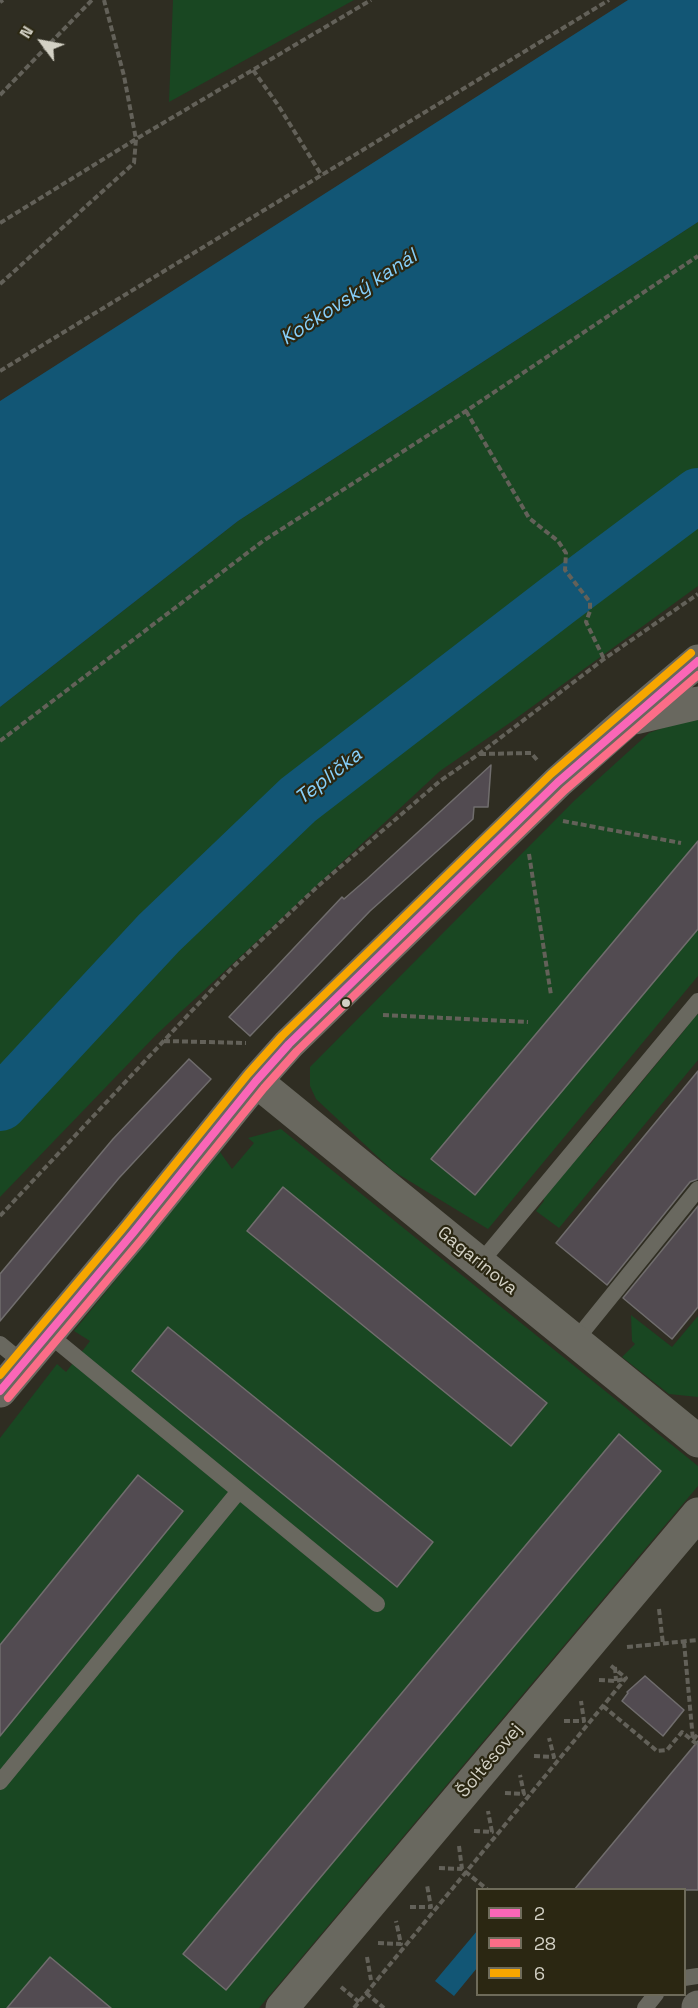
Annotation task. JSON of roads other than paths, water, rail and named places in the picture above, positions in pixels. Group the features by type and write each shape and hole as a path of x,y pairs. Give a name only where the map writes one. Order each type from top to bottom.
{"street":[{"path":"0,1391 11,1353 47,1333 289,1044 558,782 698,661"},
{"path":"628,720 698,703"},
{"name":"Gagarinova","path":"256,1082 698,1441"},
{"name":"Šoltésovej","path":"282,2008 698,1514"}],"lane":[{"path":"480,1263 698,1001"},
{"path":"575,1341 698,1189"},
{"path":"47,1333 377,1604"},
{"path":"0,1782 238,1491"},
{"path":"645,2008 655,1996"}],"water":[{"name":"Kočkovský kanál","path":"628,0 698,0 698,222 238,521 0,707 0,401"},
{"path":"476,1932 476,1969 454,1996 435,1981"}],"waterway":[{"name":"Teplička","path":"0,1104 159,933 298,800 698,495"}]}
